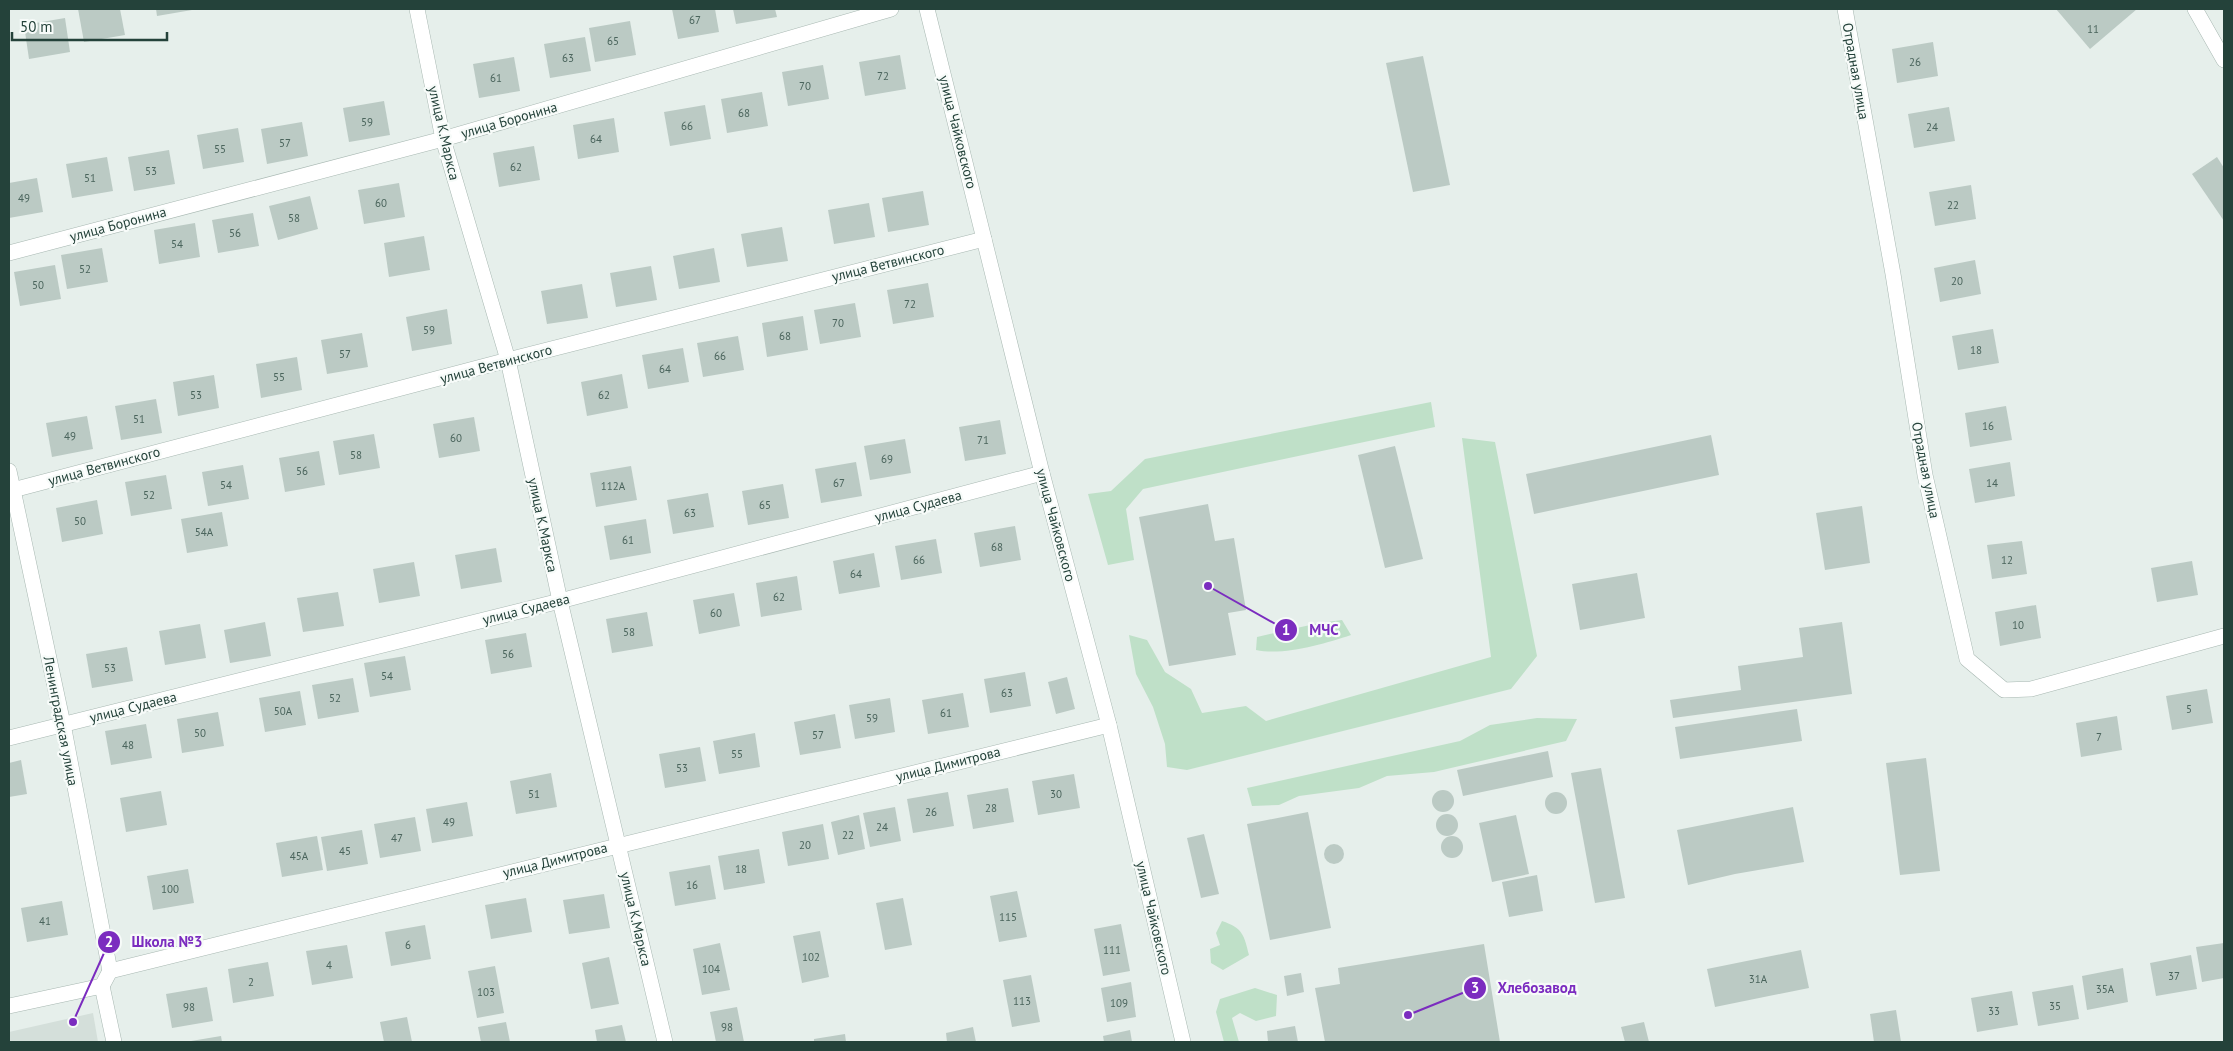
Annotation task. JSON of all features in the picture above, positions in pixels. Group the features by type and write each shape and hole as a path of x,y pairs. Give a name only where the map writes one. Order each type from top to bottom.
{"street":[{"name":"улица К.Маркса","path":"417,9 443,139 508,360 560,601 665,1042"},
{"name":"улица Боронина","path":"9,252 443,139 891,9"},
{"name":"улица Чайковского","path":"927,9 1042,473 1110,725 1183,1042"},
{"name":"Отрадная улица","path":"1845,9 1925,475 1967,659 2004,690 2031,689 2224,636"},
{"path":"2194,9 2224,60"},
{"name":"улица Ветвинского","path":"11,490 508,360 984,239"},
{"name":"Ленинградская улица","path":"9,471 11,490 63,724 110,971"},
{"name":"улица Судаева","path":"9,738 560,601 1042,473"},
{"name":"улица Димитрова","path":"110,971 619,844 1110,725"},
{"path":"110,971 102,986 114,1042"},
{"path":"9,1006 102,986"}],"shaded area":[{"path":"93,1013 98,1042 9,1042 9,1032"}],"green space":[{"path":"1431,402 1435,427 1143,489 1126,509 1134,560 1108,565 1088,494 1111,491 1145,459"},
{"path":"1462,438 1495,442 1537,656 1511,689 1187,770 1167,767 1165,744 1153,707 1136,674 1129,635 1147,640 1165,672 1191,689 1202,713 1246,706 1266,721 1491,657"},
{"path":"1342,620 1351,635 1291,650 1256,650 1257,637 1319,623"},
{"path":"1537,718 1577,719 1566,741 1434,772 1387,776 1359,788 1299,796 1279,805 1252,806 1247,788 1460,741 1490,725"},
{"path":"1222,921 1234,926 1242,933 1249,955 1223,970 1211,963 1210,949 1220,945 1216,933"},
{"path":"1255,988 1277,995 1276,1016 1256,1021 1240,1013 1232,1018 1239,1042 1224,1042 1216,1012 1220,999"}],"building":[{"path":"78,9 120,9 125,35 84,42"},
{"path":"156,9 192,9 192,10 157,16"},
{"path":"672,9 715,9 719,32 678,39"},
{"path":"733,9 775,9 777,17 736,24"},
{"path":"2056,9 2137,9 2090,49"},
{"path":"65,18 70,52 29,59 24,25"},
{"path":"630,21 636,55 595,62 589,28"},
{"path":"585,37 591,71 550,78 544,44"},
{"path":"1933,42 1938,76 1897,83 1892,49"},
{"path":"900,55 906,89 865,96 859,62"},
{"path":"1423,56 1450,185 1413,192 1386,63"},
{"path":"514,57 520,91 479,98 473,64"},
{"path":"823,65 829,99 788,106 782,72"},
{"path":"762,92 768,126 727,133 721,99"},
{"path":"384,101 390,135 349,142 343,108"},
{"path":"705,105 711,139 670,146 664,112"},
{"path":"1949,107 1955,141 1914,148 1908,114"},
{"path":"614,118 619,152 578,159 573,125"},
{"path":"302,122 308,156 267,164 261,129"},
{"path":"238,128 244,162 203,169 197,135"},
{"path":"534,146 540,180 499,187 493,153"},
{"path":"169,150 175,184 134,191 128,157"},
{"path":"107,157 113,191 72,198 66,164"},
{"path":"2217,157 2224,168 2224,221 2192,174"},
{"path":"37,178 43,212 9,218 9,183"},
{"path":"399,183 405,217 364,224 358,190"},
{"path":"1971,185 1976,219 1935,226 1929,192"},
{"path":"923,191 929,225 888,232 882,198"},
{"path":"310,196 318,229 278,240 269,206"},
{"path":"869,203 875,237 834,244 828,210"},
{"path":"253,213 259,246 218,253 212,220"},
{"path":"195,223 200,257 159,264 154,230"},
{"path":"782,227 788,261 747,267 741,234"},
{"path":"424,236 430,270 389,277 384,243"},
{"path":"102,248 108,282 67,289 61,255"},
{"path":"714,248 720,282 679,289 673,256"},
{"path":"1975,260 1981,294 1940,302 1934,268"},
{"path":"55,265 61,299 20,306 14,272"},
{"path":"651,266 657,300 616,307 610,273"},
{"path":"928,283 934,317 893,324 887,290"},
{"path":"582,284 588,318 547,324 541,291"},
{"path":"855,303 861,337 820,344 814,310"},
{"path":"447,309 452,344 412,351 406,317"},
{"path":"803,316 808,350 767,357 762,323"},
{"path":"1993,329 1999,363 1958,370 1952,336"},
{"path":"362,333 368,367 327,374 321,340"},
{"path":"738,336 744,370 703,377 697,343"},
{"path":"683,348 689,382 648,389 642,355"},
{"path":"297,357 302,390 261,398 256,364"},
{"path":"622,374 628,408 587,416 581,382"},
{"path":"214,375 219,408 178,416 173,382"},
{"path":"156,399 162,433 121,440 115,406"},
{"path":"2006,406 2012,440 1970,447 1965,413"},
{"path":"87,416 93,449 52,457 46,423"},
{"path":"474,417 480,451 439,458 433,424"},
{"path":"1000,420 1006,454 965,461 959,427"},
{"path":"374,434 380,468 339,475 333,441"},
{"path":"1711,435 1719,475 1534,514 1526,474"},
{"path":"905,439 911,473 870,480 864,446"},
{"path":"1395,446 1423,559 1385,568 1358,455"},
{"path":"319,451 325,485 285,492 279,458"},
{"path":"856,462 862,496 821,503 815,469"},
{"path":"2010,462 2015,496 1975,503 1969,469"},
{"path":"243,465 249,499 208,506 202,472"},
{"path":"631,466 637,500 596,507 590,473"},
{"path":"166,475 172,509 131,516 125,482"},
{"path":"783,484 789,518 748,525 742,491"},
{"path":"708,493 714,527 673,534 667,500"},
{"path":"97,500 103,534 62,542 56,508"},
{"path":"1208,504 1215,541 1234,538 1246,610 1228,613 1236,655 1169,666 1139,517"},
{"path":"1862,506 1870,563 1825,570 1816,513"},
{"path":"222,512 228,546 187,553 181,519"},
{"path":"646,519 651,553 610,560 604,526"},
{"path":"1015,526 1021,560 980,567 974,533"},
{"path":"936,539 942,573 901,580 895,546"},
{"path":"2022,541 2027,574 1992,579 1987,545"},
{"path":"496,548 502,582 461,589 455,555"},
{"path":"874,553 880,587 839,594 833,561"},
{"path":"2192,561 2198,595 2157,602 2151,568"},
{"path":"414,562 420,596 379,603 373,569"},
{"path":"1637,573 1645,618 1580,630 1572,584"},
{"path":"797,576 802,610 761,617 756,583"},
{"path":"338,592 344,626 303,632 297,598"},
{"path":"734,593 740,626 699,634 693,600"},
{"path":"2036,605 2041,638 2000,646 1995,612"},
{"path":"647,612 653,646 612,653 606,619"},
{"path":"265,622 271,656 230,663 224,630"},
{"path":"1842,622 1852,694 1673,718 1670,700 1741,690 1738,666 1803,657 1799,628"},
{"path":"200,624 206,658 165,665 159,631"},
{"path":"526,633 532,667 491,674 485,640"},
{"path":"127,647 133,681 92,688 86,654"},
{"path":"405,656 411,690 370,697 364,663"},
{"path":"1025,672 1031,706 990,713 984,679"},
{"path":"1067,677 1075,709 1056,714 1048,682"},
{"path":"353,678 359,712 318,719 312,685"},
{"path":"2207,689 2213,723 2172,730 2166,696"},
{"path":"300,691 306,725 265,732 259,698"},
{"path":"963,693 969,727 928,734 922,700"},
{"path":"890,698 895,732 855,739 849,705"},
{"path":"1797,709 1802,741 1680,759 1675,727"},
{"path":"218,712 224,746 182,753 177,719"},
{"path":"835,714 841,748 800,755 794,722"},
{"path":"2117,716 2122,750 2081,757 2076,723"},
{"path":"146,724 152,758 111,765 105,731"},
{"path":"755,733 760,767 719,774 713,741"},
{"path":"700,747 706,781 665,788 659,754"},
{"path":"1548,751 1553,777 1463,796 1457,770"},
{"path":"1926,758 1940,871 1900,875 1886,763"},
{"path":"21,760 27,794 9,797 9,763"},
{"path":"1601,768 1625,898 1595,903 1571,773"},
{"path":"551,773 557,807 516,814 510,781"},
{"path":"1074,774 1080,808 1038,815 1032,781"},
{"path":"1008,788 1014,822 973,829 967,795"},
{"path":"1443,790 1451,793 1454,801 1451,809 1443,812 1435,809 1432,801 1435,793"},
{"path":"161,791 167,825 126,832 120,798"},
{"path":"948,792 954,826 913,833 907,799"},
{"path":"1556,792 1564,795 1567,803 1564,811 1556,814 1548,811 1545,803 1548,795"},
{"path":"467,802 473,836 432,843 426,809"},
{"path":"895,807 901,841 870,847 863,813"},
{"path":"1793,807 1804,862 1735,874 1688,885 1677,830"},
{"path":"1308,812 1331,928 1270,940 1247,824"},
{"path":"1447,814 1455,817 1458,825 1455,833 1447,836 1439,833 1436,825 1439,817"},
{"path":"859,815 865,849 838,855 831,822"},
{"path":"1516,815 1529,874 1492,882 1479,823"},
{"path":"415,817 421,851 380,858 374,824"},
{"path":"823,824 829,859 788,866 782,832"},
{"path":"362,830 368,864 327,871 321,837"},
{"path":"1204,834 1219,894 1201,898 1187,838"},
{"path":"317,836 323,870 282,877 276,843"},
{"path":"1452,836 1460,839 1463,847 1460,855 1452,858 1444,855 1441,847 1444,839"},
{"path":"1334,844 1341,847 1344,854 1341,861 1334,864 1327,861 1324,854 1327,847"},
{"path":"759,849 765,883 724,890 718,856"},
{"path":"710,865 716,899 675,906 669,872"},
{"path":"188,869 194,903 153,910 147,876"},
{"path":"1537,875 1543,911 1509,917 1502,882"},
{"path":"1017,891 1027,937 999,942 990,896"},
{"path":"604,894 610,928 569,934 563,900"},
{"path":"526,898 532,932 491,939 485,905"},
{"path":"903,898 912,945 885,950 876,903"},
{"path":"62,901 68,935 27,942 21,908"},
{"path":"1121,924 1130,971 1103,976 1094,929"},
{"path":"425,925 431,959 391,966 385,932"},
{"path":"820,931 829,977 802,983 793,936"},
{"path":"720,943 730,990 702,995 693,949"},
{"path":"2224,943 2224,978 2202,982 2196,947"},
{"path":"1484,944 1500,1042 1325,1042 1315,988 1340,984 1338,968"},
{"path":"347,945 353,978 312,985 306,951"},
{"path":"1801,950 1809,988 1715,1007 1707,969"},
{"path":"2191,955 2197,989 2156,996 2150,963"},
{"path":"609,957 619,1004 591,1009 582,963"},
{"path":"268,962 274,996 233,1003 228,969"},
{"path":"495,966 504,1013 477,1018 468,971"},
{"path":"2123,968 2128,1002 2087,1010 2082,976"},
{"path":"1301,973 1304,992 1287,996 1284,976"},
{"path":"1031,975 1040,1022 1012,1027 1003,980"},
{"path":"1131,982 1136,1017 1107,1022 1101,988"},
{"path":"2073,985 2079,1019 2038,1026 2032,992"},
{"path":"207,987 213,1021 172,1028 166,994"},
{"path":"2012,991 2018,1025 1977,1032 1971,998"},
{"path":"737,1007 744,1042 716,1042 710,1012"},
{"path":"1896,1010 1901,1042 1874,1042 1870,1014"},
{"path":"407,1017 412,1042 384,1042 380,1022"},
{"path":"506,1022 510,1042 481,1042 478,1027"},
{"path":"1644,1022 1649,1042 1625,1042 1621,1027"},
{"path":"622,1025 626,1042 597,1042 595,1030"},
{"path":"1295,1026 1298,1042 1268,1042 1267,1031"},
{"path":"973,1027 976,1042 947,1042 946,1033"},
{"path":"1130,1030 1132,1042 1104,1042 1103,1036"},
{"path":"845,1034 846,1042 814,1042 814,1039"},
{"path":"221,1036 222,1042 191,1042 191,1041"}],"place":[{"name":"МЧС","path":"1208,586"},
{"name":"Хлебозавод","path":"1408,1015"},
{"name":"Школа №3","path":"73,1022"}]}
